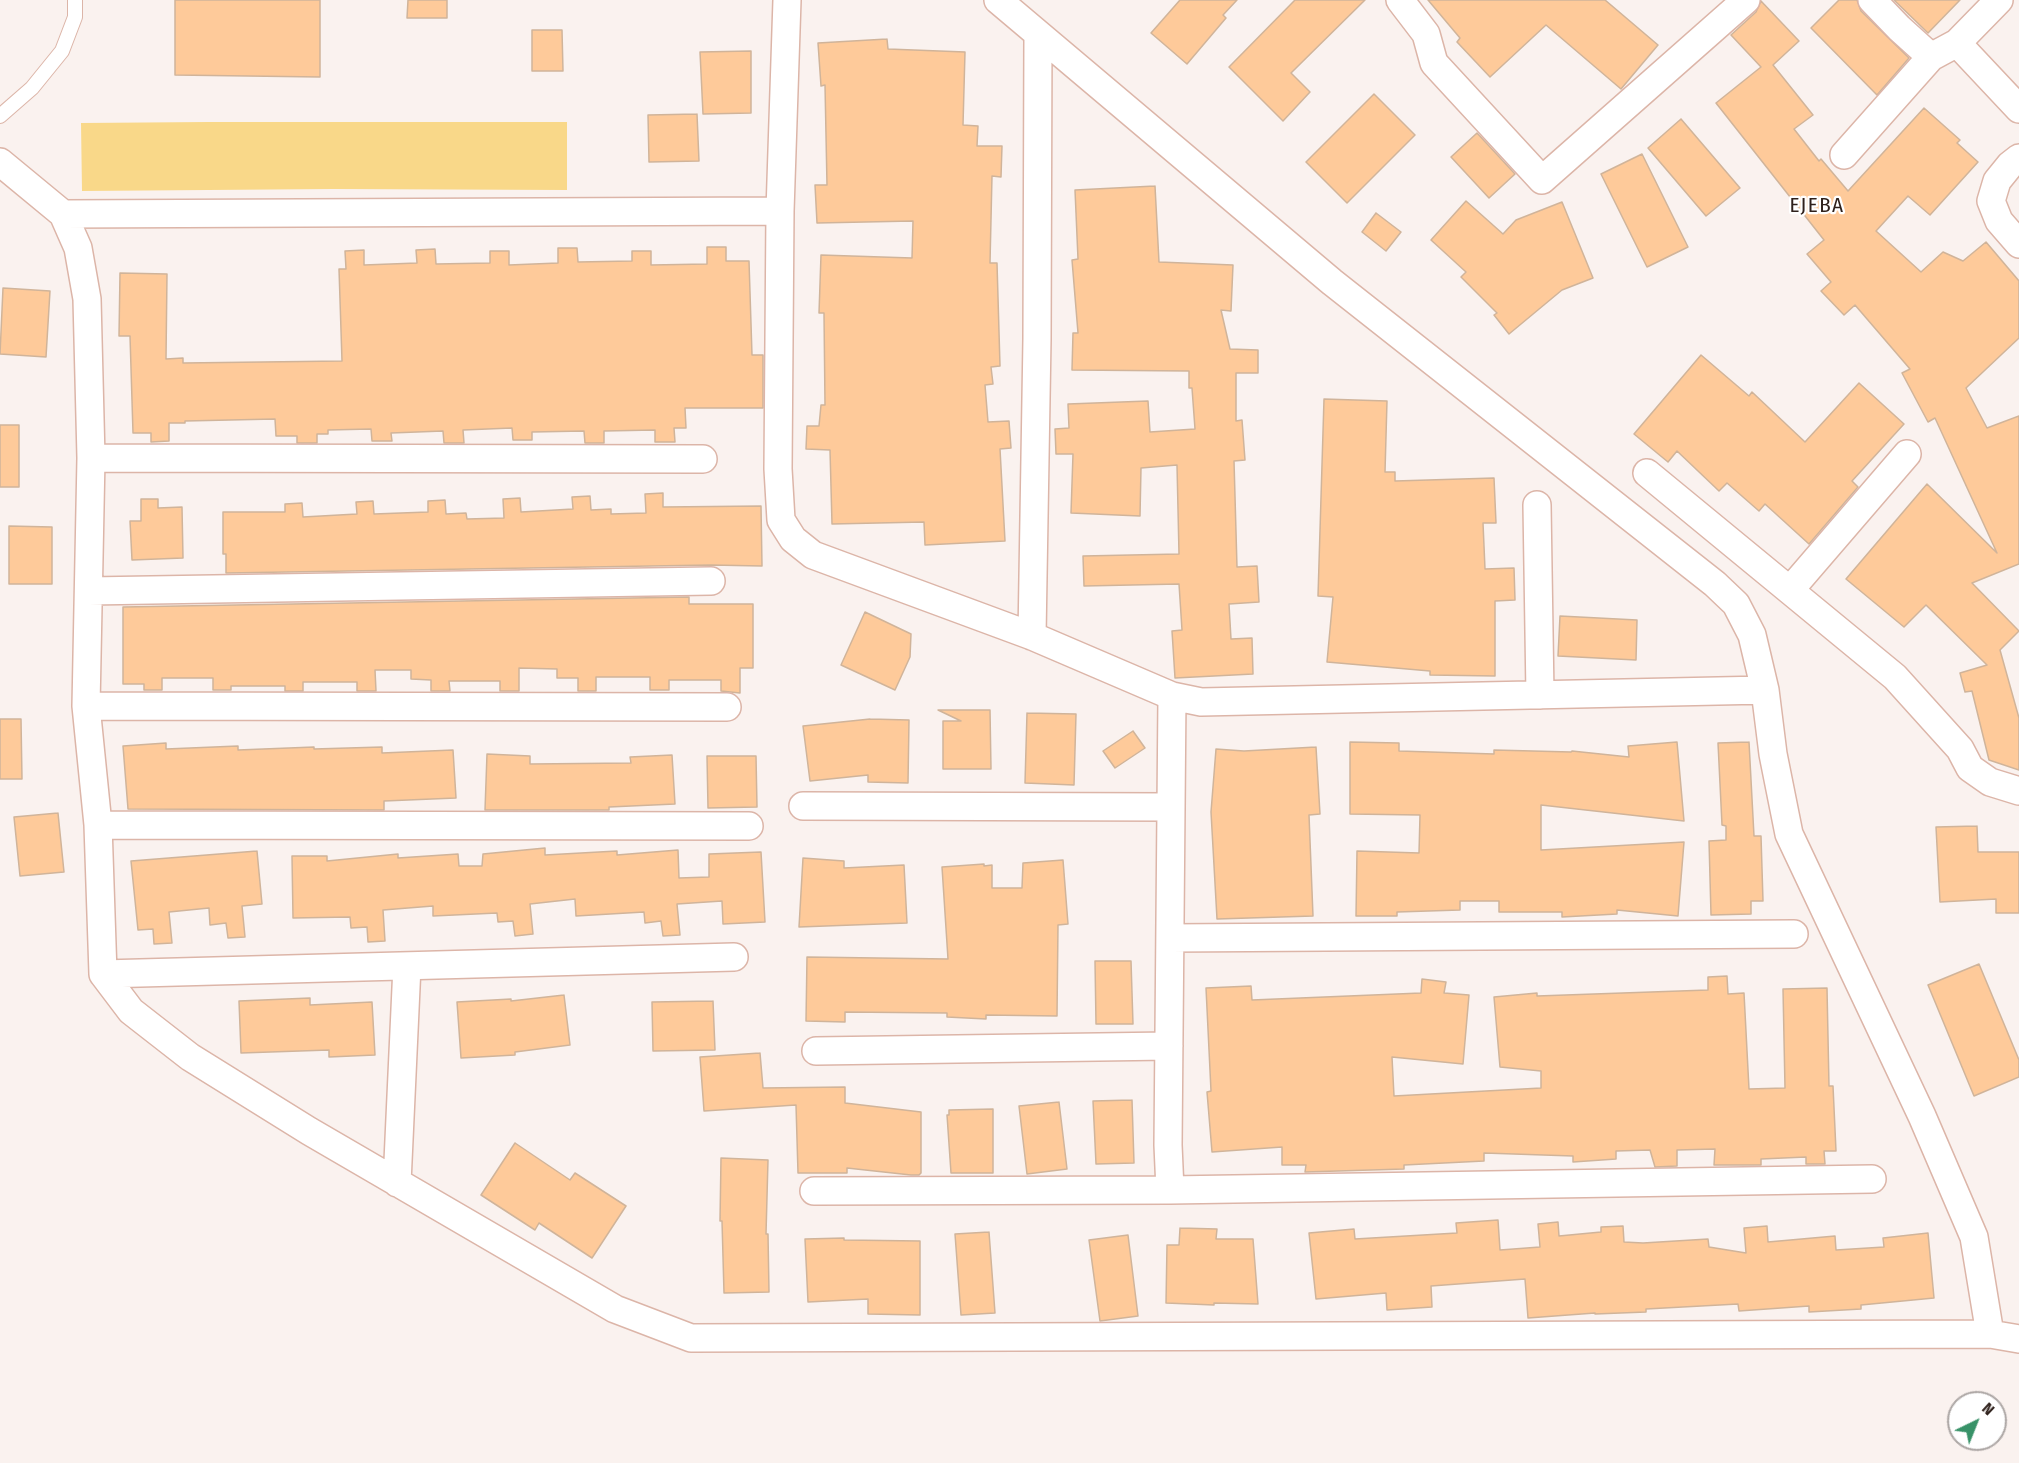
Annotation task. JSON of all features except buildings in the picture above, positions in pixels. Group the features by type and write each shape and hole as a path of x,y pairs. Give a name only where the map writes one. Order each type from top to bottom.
{"street":[{"path":"787,0 780,211 778,469 781,520 793,539 813,555 1032,636 1172,696 1201,702 1765,690"},
{"path":"998,0 1332,282 1715,584 1736,604 1752,635 1765,690 1773,754 1789,834 1922,1116 1974,1237 1990,1334"},
{"path":"1400,0 1426,34 1434,63 1542,180 1746,0"},
{"path":"1872,0 1930,57"},
{"path":"1844,155 1930,57 1957,44 1999,0"},
{"path":"1032,636 1037,339 1038,34"},
{"path":"1957,44 2019,109"},
{"path":"2019,158 1997,181 1991,201 1999,221 2019,244"},
{"path":"0,162 63,214 78,248 87,299 91,458 86,706 98,825 103,974 131,1011 190,1057 397,1183 615,1310 691,1338 1990,1334 2019,1339"},
{"path":"63,214 780,211"},
{"path":"1790,590 1907,454"},
{"path":"91,458 703,459"},
{"path":"1647,473 1895,677 1960,749 1970,768 1990,782 2019,791"},
{"path":"1537,505 1540,695"},
{"path":"89,591 711,580"},
{"path":"1170,1190 1172,696"},
{"path":"86,706 727,707"},
{"path":"803,806 1171,807"},
{"path":"98,825 750,826"},
{"path":"1170,938 1794,934"},
{"path":"103,974 734,957"},
{"path":"397,1183 407,966"},
{"path":"816,1051 1169,1046"},
{"path":"814,1191 1170,1190 1872,1179"}],"lane":[{"path":"0,116 32,88 62,51 75,17 75,0"}],"shaded area":[{"path":"567,122 567,190 82,191 81,123"}],"district":[{"name":"EJEBA","path":"1817,206"}]}
